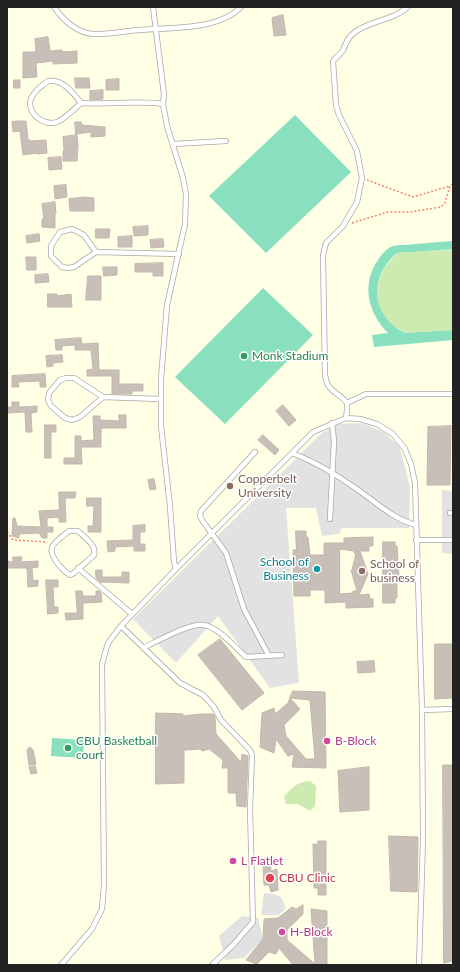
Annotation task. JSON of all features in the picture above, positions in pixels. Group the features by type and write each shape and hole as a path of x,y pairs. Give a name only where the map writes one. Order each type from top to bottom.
{"lane":[{"path":"54,7 67,22 80,30 93,34 155,29 169,30 214,22 229,17 241,7"},
{"path":"153,7 164,94 163,104 167,126 183,178 186,194 185,224 167,305 162,350 160,399 161,426 170,506 174,562 176,568"},
{"path":"346,418 348,410 347,403 343,397 332,390 328,385 325,368 323,255 326,243 343,226 357,202 362,178 357,151 339,115 336,105 333,61 343,51 348,38 355,32 366,25 400,13 408,7"},
{"path":"81,103 73,92 65,86 54,81 48,81 36,90 31,98 30,104 32,111 40,120 48,123 57,122 81,103 101,104 152,102 163,104"},
{"path":"173,144 226,140"},
{"path":"96,252 84,235 72,229 60,232 51,246 50,251 52,256 62,267 68,268 79,264 96,252 179,254"},
{"path":"102,397 80,417 72,420 65,418 51,406 48,400 50,393 60,380 66,378 74,378 102,397 160,399"},
{"path":"347,403 366,394 453,394"},
{"path":"61,965 92,929 102,909 104,885 102,664 108,643 121,626 176,568 313,432 346,418 360,419 377,424 393,434 405,450 411,464 415,483 422,710 423,840 419,965"},
{"path":"330,519 334,435 332,423"},
{"path":"255,452 201,511 200,516 211,533 222,545 226,553 244,609 269,656"},
{"path":"292,453 351,485 397,518 416,525"},
{"path":"69,531 78,531 94,548 95,552 94,555 78,568 74,573 65,573 52,555 52,547 69,531"},
{"path":"416,540 453,540"},
{"path":"78,568 132,614"},
{"path":"143,648 193,626 205,625 222,634 246,657 282,655"},
{"path":"121,626 180,683 204,695 214,707 221,720 250,750 252,755 250,809 253,922 234,944 212,965"},
{"path":"422,710 453,709"}],"path":[{"path":"362,178 413,197 453,184"},
{"path":"343,226 388,212 410,212 441,208 445,203 450,186"},
{"path":"7,532 13,540 46,542 52,547"}],"shaded area":[{"name":"Copperbelt University","path":"7,7 453,7 453,965 7,965"},
{"path":"361,423 384,432 400,447 410,488 409,528 342,528 339,534 322,536 316,508 286,508 299,683 270,688 218,616 176,663 133,619 322,433 339,424"},
{"path":"442,490 453,491 453,554 442,553"},
{"path":"264,893 281,897 286,908 279,915 261,915"},
{"path":"242,916 258,918 263,939 244,958 225,960 219,936"}],"green space":[{"path":"295,115 351,172 266,253 209,196"},
{"path":"453,241 453,249 397,253 381,273 377,296 385,317 394,326 405,333 453,330 453,340 374,347 372,335 388,333 376,317 369,298 368,288 373,269 381,256 387,249 394,246"},
{"path":"453,249 453,330 405,333 394,326 385,317 379,305 377,292 379,280 384,268 397,253"},
{"name":"Monk Stadium","path":"263,288 313,335 225,424 175,377"},
{"name":"CBU Basketball court","path":"52,738 84,740 83,758 51,756"},
{"path":"310,781 316,786 315,806 310,811 298,804 286,804 284,796 298,784"}],"building":[{"path":"283,15 286,35 274,36 272,18"},
{"path":"48,37 50,51 77,51 77,63 53,64 53,61 36,63 37,77 23,78 23,52 36,52 35,39"},
{"path":"75,78 89,78 90,88 76,88"},
{"path":"119,79 119,90 106,90 106,80"},
{"path":"14,80 20,80 20,88 14,88"},
{"path":"103,90 103,99 90,100 90,91"},
{"path":"26,121 28,140 46,140 47,153 23,155 20,131 13,132 12,122"},
{"path":"75,122 81,122 82,125 105,127 105,136 91,137 91,132 76,134"},
{"path":"77,135 77,161 63,161 63,137"},
{"path":"61,157 62,169 49,170 48,158"},
{"path":"66,185 67,197 55,199 54,186"},
{"path":"85,197 94,198 94,211 70,211 69,199"},
{"path":"55,202 55,228 42,227 42,219 44,219 42,204"},
{"path":"148,226 148,235 134,236 133,227"},
{"path":"96,229 110,229 109,238 96,238"},
{"path":"39,234 40,241 27,243 26,236"},
{"path":"132,236 132,247 118,247 118,237"},
{"path":"163,239 164,247 151,248 150,240"},
{"path":"26,257 36,257 36,270 27,270"},
{"path":"163,263 163,276 153,276 153,272 135,272 135,264"},
{"path":"103,267 117,267 117,275 104,276"},
{"path":"48,274 49,282 35,283 35,275"},
{"path":"88,276 101,276 101,300 86,300"},
{"path":"48,294 57,294 57,296 71,294 72,307 48,307"},
{"path":"81,338 82,344 98,343 99,370 119,370 119,384 143,384 143,391 132,391 132,394 112,394 112,376 87,376 87,370 93,369 91,350 75,350 75,345 62,346 62,350 56,350 55,340"},
{"path":"62,355 63,362 53,363 53,366 47,367 46,356"},
{"path":"45,374 46,387 40,387 40,381 18,382 19,387 12,387 12,376"},
{"path":"12,402 19,402 19,407 37,406 37,412 31,413 32,432 26,432 25,412 7,413 7,407 12,407"},
{"path":"283,405 296,420 289,426 276,411"},
{"path":"119,415 126,415 126,428 101,428 101,447 81,447 82,464 64,464 64,458 75,458 75,436 81,436 81,441 94,440 93,416 100,416 100,420 119,421"},
{"path":"45,425 56,425 56,432 51,432 51,458 45,458"},
{"path":"451,426 450,485 427,485 428,427"},
{"path":"263,435 279,450 275,455 258,440"},
{"path":"154,479 156,489 150,490 148,480"},
{"path":"59,492 76,492 75,498 65,498 66,522 59,522 59,517 47,518 47,527 53,527 53,532 47,532 47,538 42,538 39,533 19,534 19,538 12,536 13,518 15,518 17,526 41,527 39,511 59,510"},
{"path":"87,498 101,498 101,532 88,532 88,526 93,526 94,506 87,506"},
{"path":"145,525 145,532 140,532 140,544 145,544 145,551 134,551 134,546 115,547 115,551 108,552 107,541 133,540 133,526"},
{"name":"School of Business","path":"296,531 306,531 310,555 324,555 324,543 344,543 344,538 373,537 373,546 369,546 369,551 360,551 368,574 359,595 369,594 370,599 373,599 373,607 346,608 346,602 325,603 325,590 310,590 310,596 294,596 293,550 296,550","holes":["340,549 354,551 354,553 356,553 351,570 357,591 353,591 353,593 340,594"]},
{"path":"383,542 395,542 395,546 397,546 399,577 397,577 397,598 395,598 395,603 383,603"},
{"path":"13,557 22,557 21,562 38,561 38,567 32,568 33,581 38,580 38,586 28,587 27,568 7,568 7,561 13,562"},
{"path":"96,570 102,570 102,577 122,577 122,572 129,572 129,583 100,582 96,578"},
{"path":"46,580 58,580 58,587 53,587 54,607 58,607 58,613 48,614"},
{"path":"76,591 82,591 83,596 96,596 96,591 99,591 101,593 102,602 83,603 83,619 66,620 65,613 77,613"},
{"path":"220,639 264,693 242,710 198,655"},
{"path":"435,644 453,644 453,698 435,699"},
{"path":"374,661 375,672 358,673 357,662"},
{"path":"293,691 325,692 326,768 292,767 294,754 288,756 276,739 274,753 260,747 262,713 274,708 275,714 288,703 290,698","holes":["290,698 310,700 315,759 306,759 286,736 284,725 300,709"]},
{"path":"156,713 183,714 183,716 213,714 215,717 216,734 241,762 242,754 248,756 246,807 237,806 236,793 228,793 228,768 222,768 223,760 209,749 202,751 201,749 184,750 184,783 156,784"},
{"path":"30,747 33,750 36,764 29,765 27,750"},
{"path":"443,765 453,765 453,961 444,963"},
{"path":"35,766 37,773 31,774 29,767"},
{"path":"369,767 369,810 340,812 338,771"},
{"path":"389,836 418,837 417,892 391,891"},
{"path":"318,841 326,841 326,895 318,895 318,888 314,888 313,844 318,844"},
{"name":"CBU Clinic","path":"270,864 271,871 277,869 278,890 271,892 269,885 264,885 263,866"},
{"path":"303,905 303,914 287,930 287,940 315,964 311,909 327,911 327,965 293,965 279,948 276,954 269,952 257,964 246,960 263,939 264,919 278,918 292,907 296,909"}],"place":[{"name":"Monk Stadium","path":"244,356"},
{"name":"Copperbelt University","path":"230,486"},
{"name":"School of Business","path":"317,569"},
{"name":"School of business","path":"362,571"},
{"name":"B-Block","path":"327,741"},
{"name":"CBU Basketball court","path":"68,748"},
{"name":"L Flatlet","path":"233,861"},
{"name":"CBU Clinic","path":"270,878"},
{"name":"H-Block","path":"282,932"}]}
